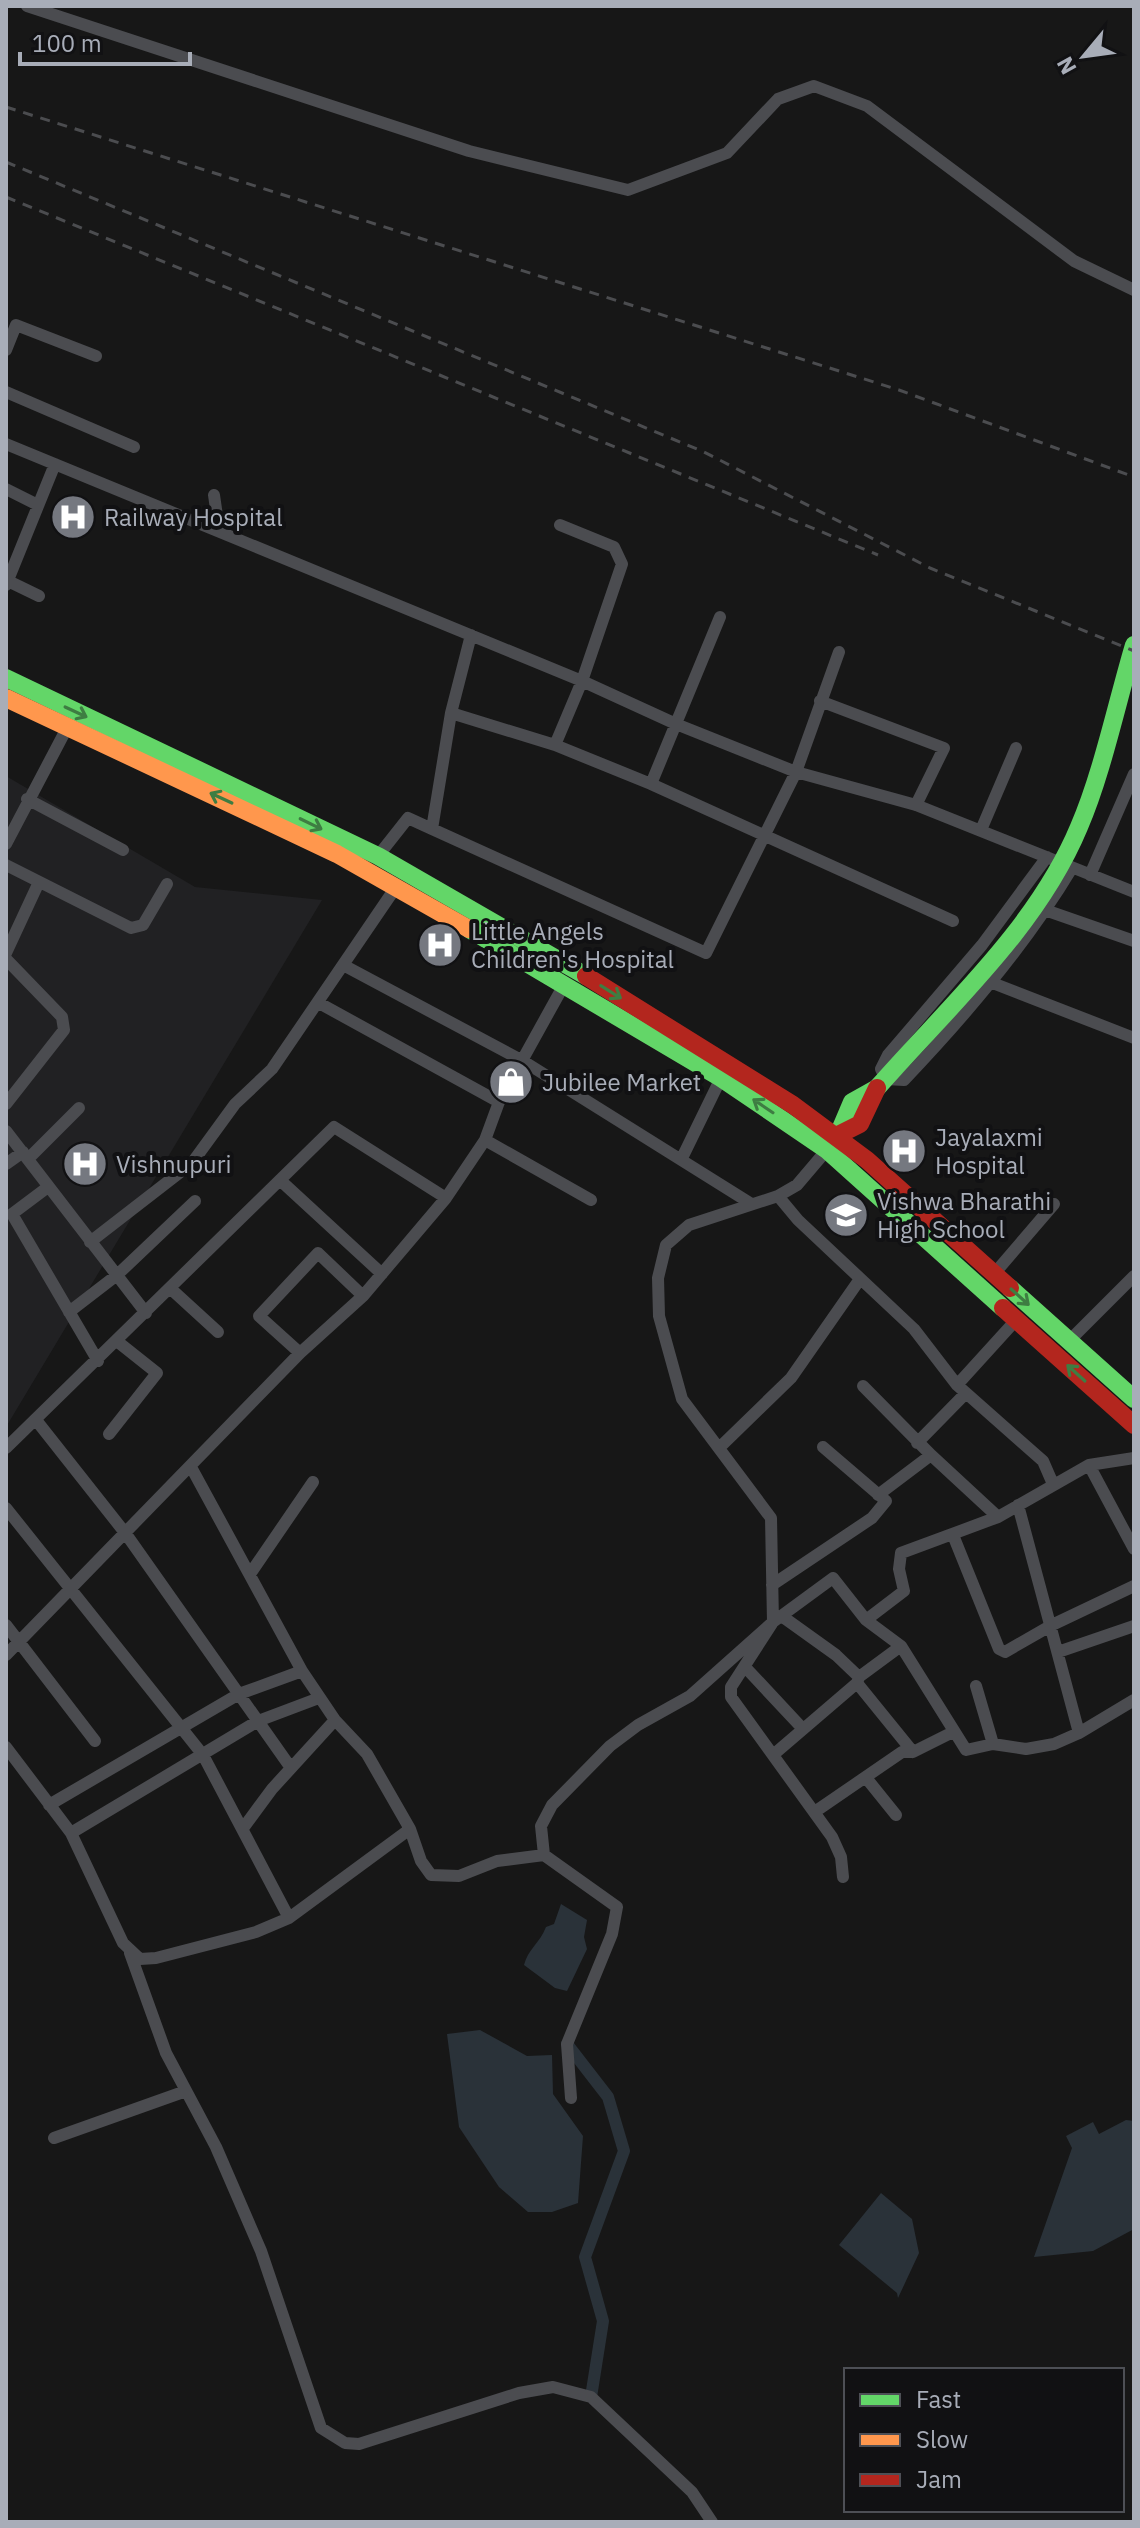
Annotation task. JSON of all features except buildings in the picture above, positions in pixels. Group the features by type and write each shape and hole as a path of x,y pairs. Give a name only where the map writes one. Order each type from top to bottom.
{"main road":[{"path":"833,1143 852,1102 885,1079 1024,921 1062,861 1080,826 1134,645"},
{"path":"6,678 378,856 566,964 833,1143 994,1274 1134,1399"},
{"path":"6,698 337,854 565,983 833,1143 1017,1319 1134,1425"}],"street":[{"path":"27,6 469,151 628,190 727,153 778,99 814,86 867,106 1074,261 1134,290"},
{"path":"6,350 16,325 96,356"},
{"path":"6,392 134,447"},
{"path":"6,444 796,772 916,805 1134,892"},
{"path":"39,596 7,582 55,464"},
{"path":"6,489 38,505"},
{"path":"214,495 219,530"},
{"path":"555,745 582,681 622,564 614,547 560,525"},
{"path":"651,784 720,617"},
{"path":"432,829 451,713 471,635"},
{"path":"378,856 408,818 706,953 766,838 796,772 839,652"},
{"path":"820,701 944,748 916,805"},
{"path":"451,713 555,745 651,784 953,921"},
{"path":"6,844 68,726"},
{"path":"981,830 1016,748"},
{"path":"1090,875 1134,774"},
{"path":"27,799 123,850"},
{"path":"1047,857 982,945 888,1055 881,1069 885,1079 904,1080 990,982 1045,910 1072,868"},
{"path":"6,865 131,928 143,925 167,884"},
{"path":"6,1104 64,1030 62,1017 6,956 39,882"},
{"path":"90,1242 192,1163 235,1104 272,1069 396,887"},
{"path":"1045,910 1134,941"},
{"path":"345,966 523,1061 750,1203"},
{"path":"990,982 1134,1038"},
{"path":"6,1655 300,1353 363,1296 446,1198 485,1140 499,1102 565,983"},
{"path":"319,1003 499,1102"},
{"path":"682,1158 721,1078"},
{"path":"6,1164 25,1155 79,1108"},
{"path":"6,1448 118,1342 334,1127 446,1198"},
{"path":"6,1131 146,1313"},
{"path":"485,1140 591,1200"},
{"path":"833,1143 797,1185 778,1196 689,1225 666,1245 658,1278 659,1316 682,1399 771,1518 772,1585 778,1619 731,1687 731,1697 816,1811 841,1857 843,1877"},
{"path":"281,1181 382,1274"},
{"path":"48,1187 9,1216 98,1361"},
{"path":"778,1196 914,1329 962,1389 1043,1461 1053,1484"},
{"path":"69,1312 117,1275 195,1201"},
{"path":"994,1274 1054,1204"},
{"path":"300,1353 259,1316 318,1253 363,1296"},
{"path":"1069,1341 1134,1276"},
{"path":"719,1448 791,1378 860,1279"},
{"path":"171,1289 218,1332"},
{"path":"917,1443 1017,1319"},
{"path":"109,1434 157,1373 118,1342"},
{"path":"863,1386 917,1443 998,1517"},
{"path":"36,1420 126,1534 291,1768"},
{"path":"772,1585 876,1514 886,1501 823,1447"},
{"path":"878,1495 931,1455"},
{"path":"866,1620 904,1591 899,1569 901,1553 998,1517 1089,1465 1134,1458"},
{"path":"1089,1465 1134,1549"},
{"path":"191,1467 302,1671 335,1720 367,1754 410,1829 421,1861 431,1875 459,1876 497,1861 544,1855 617,1907 612,1934 567,2044 571,2098"},
{"path":"250,1574 313,1482"},
{"path":"1018,1505 1079,1733"},
{"path":"6,1508 203,1755 244,1827 289,1918"},
{"path":"953,1535 999,1649 1009,1652 1052,1625 1134,1586"},
{"path":"544,1855 541,1826 552,1805 610,1746 638,1725 690,1696 778,1619 833,1578 866,1620 901,1646 966,1750 993,1744 1026,1749 1054,1744 1079,1733 1134,1700"},
{"path":"778,1619 836,1655 913,1752"},
{"path":"6,1625 95,1741"},
{"path":"1058,1652 1134,1626"},
{"path":"773,1755 901,1646"},
{"path":"746,1668 803,1729"},
{"path":"49,1805 239,1694 302,1671"},
{"path":"976,1686 993,1744"},
{"path":"71,1833 258,1721 319,1698"},
{"path":"244,1827 291,1768 335,1720"},
{"path":"816,1811 867,1779 902,1752 913,1752 953,1732"},
{"path":"6,1747 71,1833 130,1953 166,2053 216,2147 261,2251 321,2428 331,2438 359,2444 519,2393 553,2387 591,2397 692,2492 712,2522"},
{"path":"867,1779 896,1815"},
{"path":"130,1953 140,1959 156,1958 256,1932 289,1918 410,1829"},
{"path":"54,2138 186,2091"}],"shaded area":[{"name":"Vishnupuri","path":"6,776 195,887 322,900 6,1427"},
{"path":"561,1904 587,1920 584,1937 587,1949 567,1991 555,1988 524,1965 546,1927 554,1924"},
{"path":"480,2030 527,2056 552,2055 553,2094 583,2136 578,2203 552,2212 528,2212 499,2187 459,2127 447,2034"},
{"path":"1126,2120 1134,2121 1134,2229 1093,2251 1034,2257 1072,2148 1066,2136 1093,2122 1099,2134"},
{"path":"881,2193 912,2219 919,2253 898,2298 897,2293 839,2245"}],"waterway":[{"path":"567,2044 608,2097 624,2151 585,2257 603,2321 591,2397"}],"railway":[{"path":"6,107 899,390 1134,477"},
{"path":"6,162 704,452 930,568 1134,651"},
{"path":"6,197 878,555"}],"traffic: fast":[{"path":"838,1135 852,1102 877,1088 989,965 1040,899 1079,827 1095,784 1134,645"},
{"path":"6,678 378,856 586,976"},
{"path":"469,929 721,1078 827,1150 1003,1308"},
{"path":"1010,1288 1134,1399"}],"traffic: slow":[{"path":"6,698 337,854 469,929"}],"traffic: jam":[{"path":"586,976 793,1105 867,1160 1010,1288"},
{"path":"838,1135 860,1124 877,1088"},
{"path":"1003,1308 1134,1425"}],"place":[{"name":"Railway Hospital","path":"73,517"},
{"name":"Little Angels Children's Hospital","path":"440,945"},
{"name":"Jubilee Market","path":"511,1082"},
{"name":"Jayalaxmi Hospital","path":"904,1151"},
{"name":"Vishnupuri","path":"85,1164"},
{"name":"Vishwa Bharathi High School","path":"846,1215"}]}
